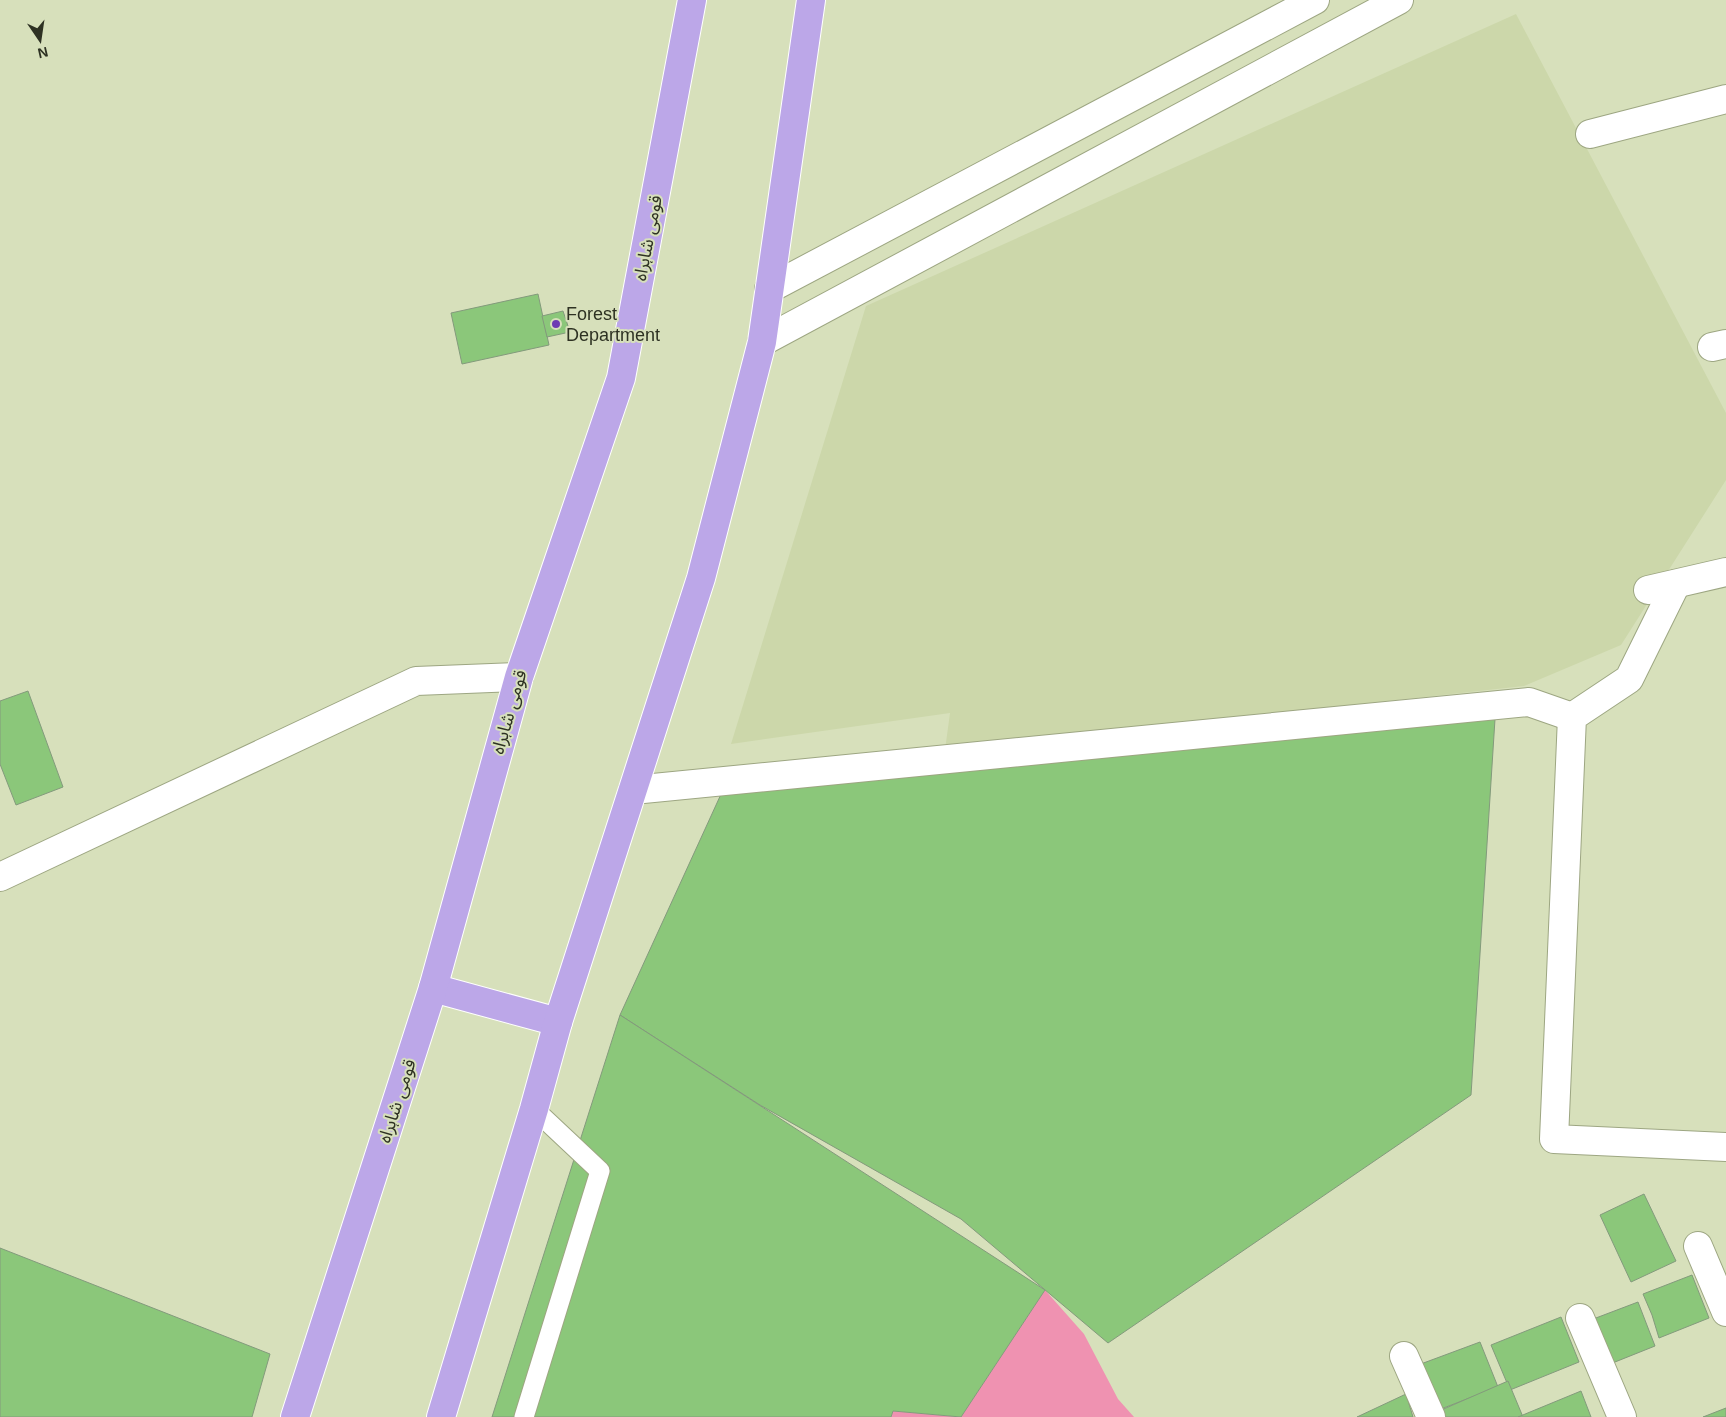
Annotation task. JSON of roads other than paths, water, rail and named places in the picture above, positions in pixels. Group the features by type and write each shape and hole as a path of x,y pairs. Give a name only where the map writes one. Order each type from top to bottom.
{"highway":[{"name":"قومی شاہراہ","path":"295,1417 433,988 519,677 621,378 692,0"},
{"path":"441,1417 534,1109 558,1022 701,578 762,342 811,0"},
{"path":"433,988 558,1022"}],"street":[{"path":"769,289 1315,0"},
{"path":"762,342 1399,0"},
{"path":"1590,134 1726,99"},
{"path":"1648,590 1726,572"},
{"path":"1572,717 1629,679 1676,584"},
{"path":"0,876 416,681 519,677"},
{"path":"633,790 1529,702 1572,717"},
{"path":"1572,717 1554,1139 1726,1147"},
{"path":"1698,1246 1726,1312"},
{"path":"1580,1318 1622,1417"},
{"path":"1404,1356 1431,1417"}],"lane":[{"path":"524,1417 600,1171 534,1109"}],"place":[{"name":"Forest Department","path":"556,324"}]}
